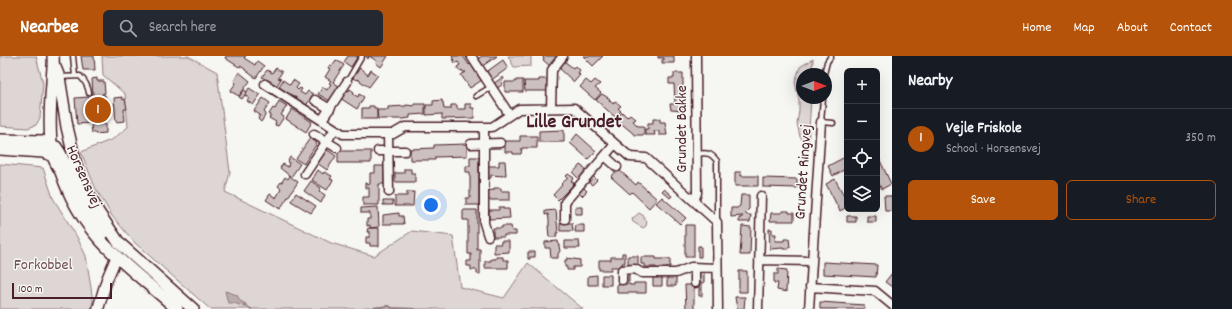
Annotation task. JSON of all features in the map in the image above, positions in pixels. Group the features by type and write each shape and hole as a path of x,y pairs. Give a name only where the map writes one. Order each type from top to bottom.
{"main road":[{"name":"Horsensvej","path":"54,61 55,78 50,120 52,150 72,202 89,228 116,258 177,309"},
{"name":"Horsensvej","path":"55,78 76,165 84,185 98,212 119,243 193,309"},
{"path":"0,140 42,141 52,150"},
{"path":"0,149 43,152 52,150 56,147 94,220 107,236 119,243"}],"street":[{"path":"471,56 509,114"},
{"path":"551,108 552,70 564,56"},
{"name":"Grundet Bakke","path":"694,200 697,193 696,56"},
{"path":"322,120 347,82"},
{"path":"265,84 343,134 393,134 405,127 484,127 492,126 519,109 574,108 630,157 646,158 717,222 718,309"},
{"path":"315,100 330,109"},
{"name":"Grundet Ringvej","path":"809,309 821,122"},
{"path":"484,127 484,223 488,236"},
{"path":"305,174 335,128"},
{"path":"314,134 337,148"},
{"path":"388,134 389,192"},
{"path":"471,144 500,143"},
{"path":"565,219 565,202 616,144"},
{"path":"378,151 405,151"},
{"path":"605,156 617,167"},
{"path":"758,309 760,196"},
{"path":"98,309 107,279 116,258"},
{"path":"759,260 811,261"},
{"path":"622,280 622,270 635,269 642,273 676,273 691,267 717,268"},
{"path":"695,267 695,283"},
{"path":"810,287 875,291 892,305"}],"lane":[{"path":"73,56 75,76"},
{"path":"347,82 362,56"},
{"path":"826,68 831,56"},
{"path":"55,78 80,76 85,81 89,93"},
{"path":"476,96 492,87"},
{"name":"Grundet Ringvej","path":"821,122 822,104"},
{"path":"821,122 833,122"},
{"path":"697,154 712,154 717,161 717,222"}],"green space":[{"path":"0,56 36,56 43,83 40,118 36,125 28,128 0,126"},
{"path":"102,56 188,56 217,72 230,172 225,192 331,243 374,256 412,231 453,236 460,287 504,298 528,263 583,309 210,309 135,243 112,216 95,187 81,152 113,139 128,127 125,94 103,75"},
{"path":"508,56 531,56 531,66 514,67"},
{"path":"813,59 812,68 800,67"},
{"path":"799,104 811,104 808,147 800,137 797,123"},
{"name":"Forkobbel","path":"0,164 43,168 53,198 77,237 86,256 93,301 91,309 0,309"},
{"path":"639,213 644,216 644,219 647,221 646,226 643,228 633,222 632,219"}],"shaded area":[{"path":"225,291 237,295 240,301 246,304 245,307 234,303 228,303"}],"building":[{"path":"81,56 94,56 95,70 83,70"},
{"path":"226,56 246,56 244,58 255,65 257,61 264,66 256,78 242,67 239,67 225,58"},
{"path":"348,56 358,56 351,67 344,62"},
{"path":"369,56 388,56 381,67 376,63 377,61"},
{"path":"452,56 463,56 469,65 471,63 482,80 470,88 461,75 466,72 463,72 462,70 460,71 457,67 460,65 458,62 455,63"},
{"path":"482,56 497,56 481,67 476,60"},
{"path":"542,56 559,56 550,66 543,60 544,58"},
{"path":"583,56 603,56 593,66"},
{"path":"658,56 674,56 674,63 662,63 664,58 658,58"},
{"path":"336,60 344,65 333,82 340,87 330,101 318,94 323,87 327,90 331,84 329,83 331,81 325,77 330,69 328,68 330,65 332,66"},
{"path":"503,60 508,68 490,81 485,73"},
{"path":"564,61 573,68 575,66 580,70 578,73 580,75 574,82 558,67"},
{"path":"276,68 282,72 278,78 281,79 276,87 262,77 267,70 272,73"},
{"path":"360,68 368,75 371,70 378,75 369,87 353,78"},
{"path":"239,72 250,81 239,96 230,91 236,83 234,81"},
{"path":"674,73 683,73 683,111 671,110 670,104 675,104 674,84 669,84 669,78 674,78"},
{"path":"503,77 504,79 501,81 503,84 496,89 493,84"},
{"path":"97,78 97,81 104,81 105,93 102,95 105,95 105,106 97,105 96,97 93,95 92,79"},
{"path":"539,79 548,79 548,91 525,91 524,81 539,81"},
{"path":"283,80 290,85 293,80 299,84 296,88 298,90 300,88 302,89 300,92 305,95 308,91 313,94 306,106 278,88"},
{"path":"516,80 523,80 523,92 505,92 505,82 516,82"},
{"path":"586,80 591,84 595,80 600,84 595,88 601,93 595,100 580,87"},
{"path":"249,88 260,95 253,105 247,101 249,98 245,95"},
{"path":"346,89 349,91 350,89 354,92 353,94 358,97 359,94 364,97 357,109 340,98"},
{"path":"244,90 247,92 242,99 239,97"},
{"path":"602,94 610,99 609,100 613,104 615,101 621,106 618,108 621,111 615,117 596,100"},
{"path":"89,97 92,123 77,124 75,98"},
{"path":"122,97 123,100 125,99 127,109 124,109 125,121 116,122 114,98"},
{"path":"263,98 270,103 264,112 266,114 261,122 258,119 260,115 254,111"},
{"path":"442,100 444,109 451,109 451,105 457,105 457,109 465,109 465,104 471,104 471,108 474,108 474,118 442,119 442,114 426,115 426,105 433,105 433,101"},
{"path":"279,101 287,106 281,115 284,117 278,126 275,125 276,122 269,118 271,115 269,114 273,108 275,109"},
{"path":"414,104 425,104 425,114 410,115 410,118 402,119 378,119 377,110 388,110 388,107 406,105 414,106"},
{"path":"369,106 374,106 374,108 377,108 377,119 362,119 362,108 369,108"},
{"path":"292,109 312,122 306,132 286,119"},
{"path":"622,112 627,117 630,114 636,119 633,121 638,126 644,126 644,135 635,135 616,119"},
{"path":"653,119 660,119 660,122 665,122 667,135 659,135 659,131 654,131 655,135 645,135 645,129 648,129 648,123 653,123"},
{"path":"106,124 106,133 92,133 91,125"},
{"path":"564,130 564,142 539,142 539,131"},
{"path":"577,134 596,151 588,159 570,143"},
{"path":"520,136 537,136 537,148 522,148 521,154 505,152 505,141 520,141"},
{"path":"310,138 317,143 304,164 296,159"},
{"path":"467,144 467,156 435,157 435,160 410,160 410,149 434,148 434,145"},
{"path":"326,149 336,156 327,170 317,163"},
{"path":"338,151 371,151 371,163 338,163"},
{"path":"290,157 300,164 291,177 298,182 280,209 266,200 270,194 276,198 281,189 278,186 285,177 288,179 290,176 280,168 283,164 288,167"},
{"path":"470,157 479,157 479,205 466,205 466,198 470,198 470,172 466,172 466,166 470,166"},
{"path":"844,158 844,170 833,176 828,166"},
{"path":"880,160 891,184 882,189 880,186"},
{"path":"499,161 505,161 506,175 491,175 491,178 487,178 486,166 499,166"},
{"path":"580,165 586,169 579,179 573,173"},
{"path":"375,166 384,166 384,184 379,184 379,205 363,205 363,197 369,197 369,188 365,188 365,183 368,185 370,184 370,173 375,173"},
{"path":"404,169 411,169 411,173 415,173 415,182 395,182 395,173 404,173"},
{"path":"618,169 636,185 638,182 657,199 649,208 632,192 630,194 611,177"},
{"path":"318,170 323,174 324,172 332,176 330,179 333,180 327,190 312,180"},
{"path":"735,172 741,172 741,176 758,176 758,186 735,186"},
{"path":"568,174 574,178 571,181 574,183 558,200 553,195 562,185 561,184 568,178 566,176"},
{"path":"592,175 597,180 592,185 587,181"},
{"path":"763,178 797,179 797,188 763,187"},
{"path":"835,179 844,196 844,209 840,211 826,184"},
{"path":"311,181 321,188 319,191 325,195 321,203 304,191"},
{"path":"582,186 587,191 582,196 577,192"},
{"path":"494,188 501,188 501,191 510,191 510,200 486,200 486,191 494,190"},
{"path":"664,189 672,196 670,198 662,191"},
{"path":"407,192 414,192 413,206 395,206 395,196 407,196"},
{"path":"296,193 316,206 311,213 291,201"},
{"path":"741,195 749,195 749,209 745,213 747,215 751,215 750,222 739,222 739,218 743,216 731,217 731,208 737,208 740,206"},
{"path":"884,196 892,196 892,211 885,211"},
{"path":"662,197 686,218 680,224 656,203"},
{"path":"383,201 393,201 393,205 383,205"},
{"path":"378,207 379,227 370,228 370,225 367,226 367,219 370,219 370,213 361,213 361,208"},
{"path":"499,207 509,209 510,218 489,219 489,210 499,210"},
{"path":"575,207 582,207 582,214 575,214"},
{"path":"463,210 477,210 477,249 480,249 480,274 477,274 477,270 471,270 471,266 467,266 467,261 471,261 471,254 468,254 468,220 463,220"},
{"path":"556,210 557,237 549,237 549,220 548,214 545,215 545,211"},
{"path":"782,211 794,213 794,221 770,221 771,213 782,213"},
{"path":"399,213 399,216 403,216 404,224 383,224 383,215"},
{"path":"847,216 856,216 856,222 847,222"},
{"path":"867,216 876,216 876,222 867,222"},
{"path":"560,223 572,223 573,231 560,231"},
{"path":"576,225 584,225 584,232 575,232"},
{"path":"685,225 694,225 694,257 685,257"},
{"path":"502,226 511,226 512,231 516,231 516,235 493,237 493,228 502,228"},
{"path":"742,226 751,227 750,255 740,255"},
{"path":"368,228 379,228 379,246 370,246 370,243 366,243 366,237 370,237 370,232 367,232"},
{"path":"769,229 772,229 772,234 776,234 775,241 784,241 784,239 789,239 790,247 788,247 788,249 770,249"},
{"path":"501,241 509,241 509,252 494,253 494,244 501,244"},
{"path":"558,241 560,251 558,258 551,258 550,248 545,248 545,242"},
{"path":"565,241 579,241 580,248 565,248"},
{"path":"698,246 701,246 701,257 698,257"},
{"path":"528,252 535,252 535,257 530,257 530,259 528,259"},
{"path":"622,253 625,253 625,263 622,263 622,267 611,267 611,270 599,270 599,260 611,260 611,257 622,257"},
{"path":"628,256 638,256 638,267 628,267"},
{"path":"496,257 503,257 503,260 508,260 508,268 485,268 485,261 491,261 491,259 496,259"},
{"path":"641,257 670,259 670,267 667,267 667,269 656,269 656,267 644,267 644,264 641,264"},
{"path":"567,258 580,260 580,267 573,267 573,270 567,270 567,267 565,267 565,260 567,260"},
{"path":"823,262 877,265 876,277 823,274"},
{"path":"778,269 787,270 786,292 777,290 778,283 774,283 774,274 778,274"},
{"path":"625,271 629,271 629,282 625,282"},
{"path":"698,271 704,271 704,283 698,283"},
{"path":"739,271 747,271 747,292 739,292"},
{"path":"892,273 892,287 885,282"},
{"path":"597,275 597,285 588,285 588,276"},
{"path":"602,275 611,275 611,285 602,285"},
{"path":"653,276 662,276 662,286 653,286"},
{"path":"667,276 676,276 676,286 667,286"},
{"path":"634,283 646,283 646,293 617,293 617,284 634,285"},
{"path":"685,285 694,285 694,309 686,309"},
{"path":"699,285 702,285 702,296 699,296"},
{"path":"735,297 745,297 744,309 737,309"},
{"path":"820,302 864,305 864,309 820,309"}],"waterway":[{"path":"244,305 251,309"},
{"path":"363,309 389,306 392,308 415,309"}],"place":[{"name":"Vejle Friskole","path":"98,110"}],"district":[{"name":"Lille Grundet","path":"574,123"}]}
